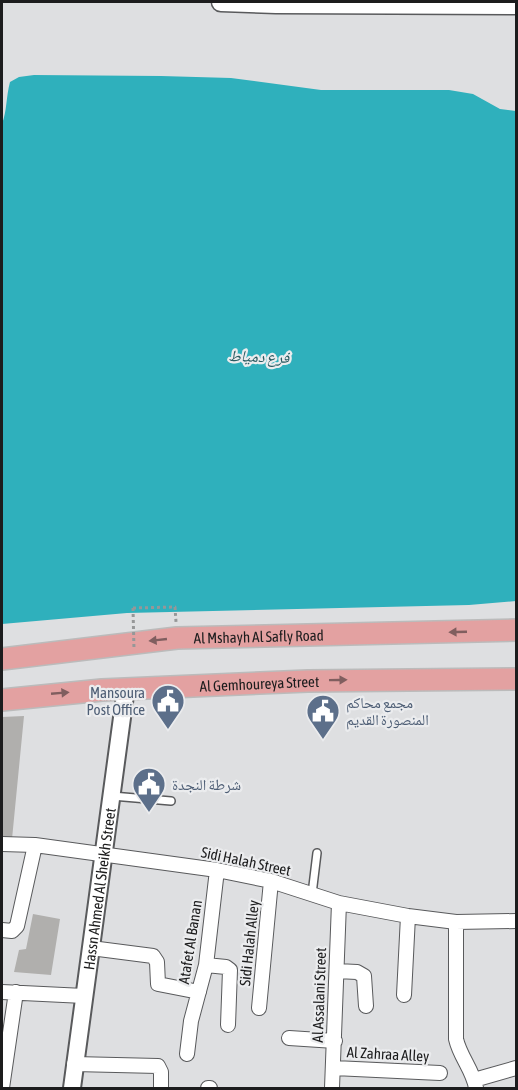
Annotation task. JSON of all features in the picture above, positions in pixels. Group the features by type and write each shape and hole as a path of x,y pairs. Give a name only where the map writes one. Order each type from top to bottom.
{"main road":[{"path":"221,2 516,5"},
{"name":"Al Mshayh Al Safly Road","path":"2,659 177,638 516,630"},
{"name":"Al Gemhoureya Street","path":"2,700 126,688 308,681 516,679"}],"street":[{"name":"Hassn Ahmed Al Sheikh Street","path":"72,1089 126,688"},
{"name":"Sidi Halah Street","path":"2,844 35,845 217,870 271,881 339,903 408,916 456,922 516,921"},
{"path":"2,930 12,931 17,926 35,845"},
{"name":"Atafet Al Banan","path":"187,1054 191,1020 206,965 217,870"},
{"name":"Sidi Halah Alley","path":"258,1008 271,881"},
{"name":"Al Assalani Street","path":"333,1089 339,903"},
{"path":"404,995 408,916"},
{"path":"456,922 456,1039 458,1048 475,1084 516,1068"},
{"path":"91,948 153,956 157,962 158,984 199,992"},
{"path":"206,965 226,967 230,970 228,1025"},
{"path":"337,971 357,972 364,976 366,1006"},
{"path":"2,1089 9,992 84,996"},
{"path":"288,1038 334,1041"},
{"path":"75,1064 158,1066 161,1072 161,1089"},
{"name":"Al Zahraa Alley","path":"334,1068 440,1073"}],"lane":[{"path":"112,796 171,801"},
{"path":"312,894 317,853"}],"path":[{"path":"134,650 133,608 175,607 177,638"}],"water":[{"name":"فرع دمياط","path":"34,75 231,78 321,90 449,90 473,94 500,109 516,111 516,601 469,605 127,613 2,624 2,124 10,82 19,77"}],"building":[{"path":"24,716 12,839 2,838 2,717"},
{"path":"33,914 60,919 51,975 14,972 19,950 26,949"}],"place":[{"name":"Mansoura Post Office","path":"168,730"},
{"name":"مجمع محاكم المنصورة القديم","path":"323,740"},
{"name":"شرطة النجدة","path":"149,813"}]}
